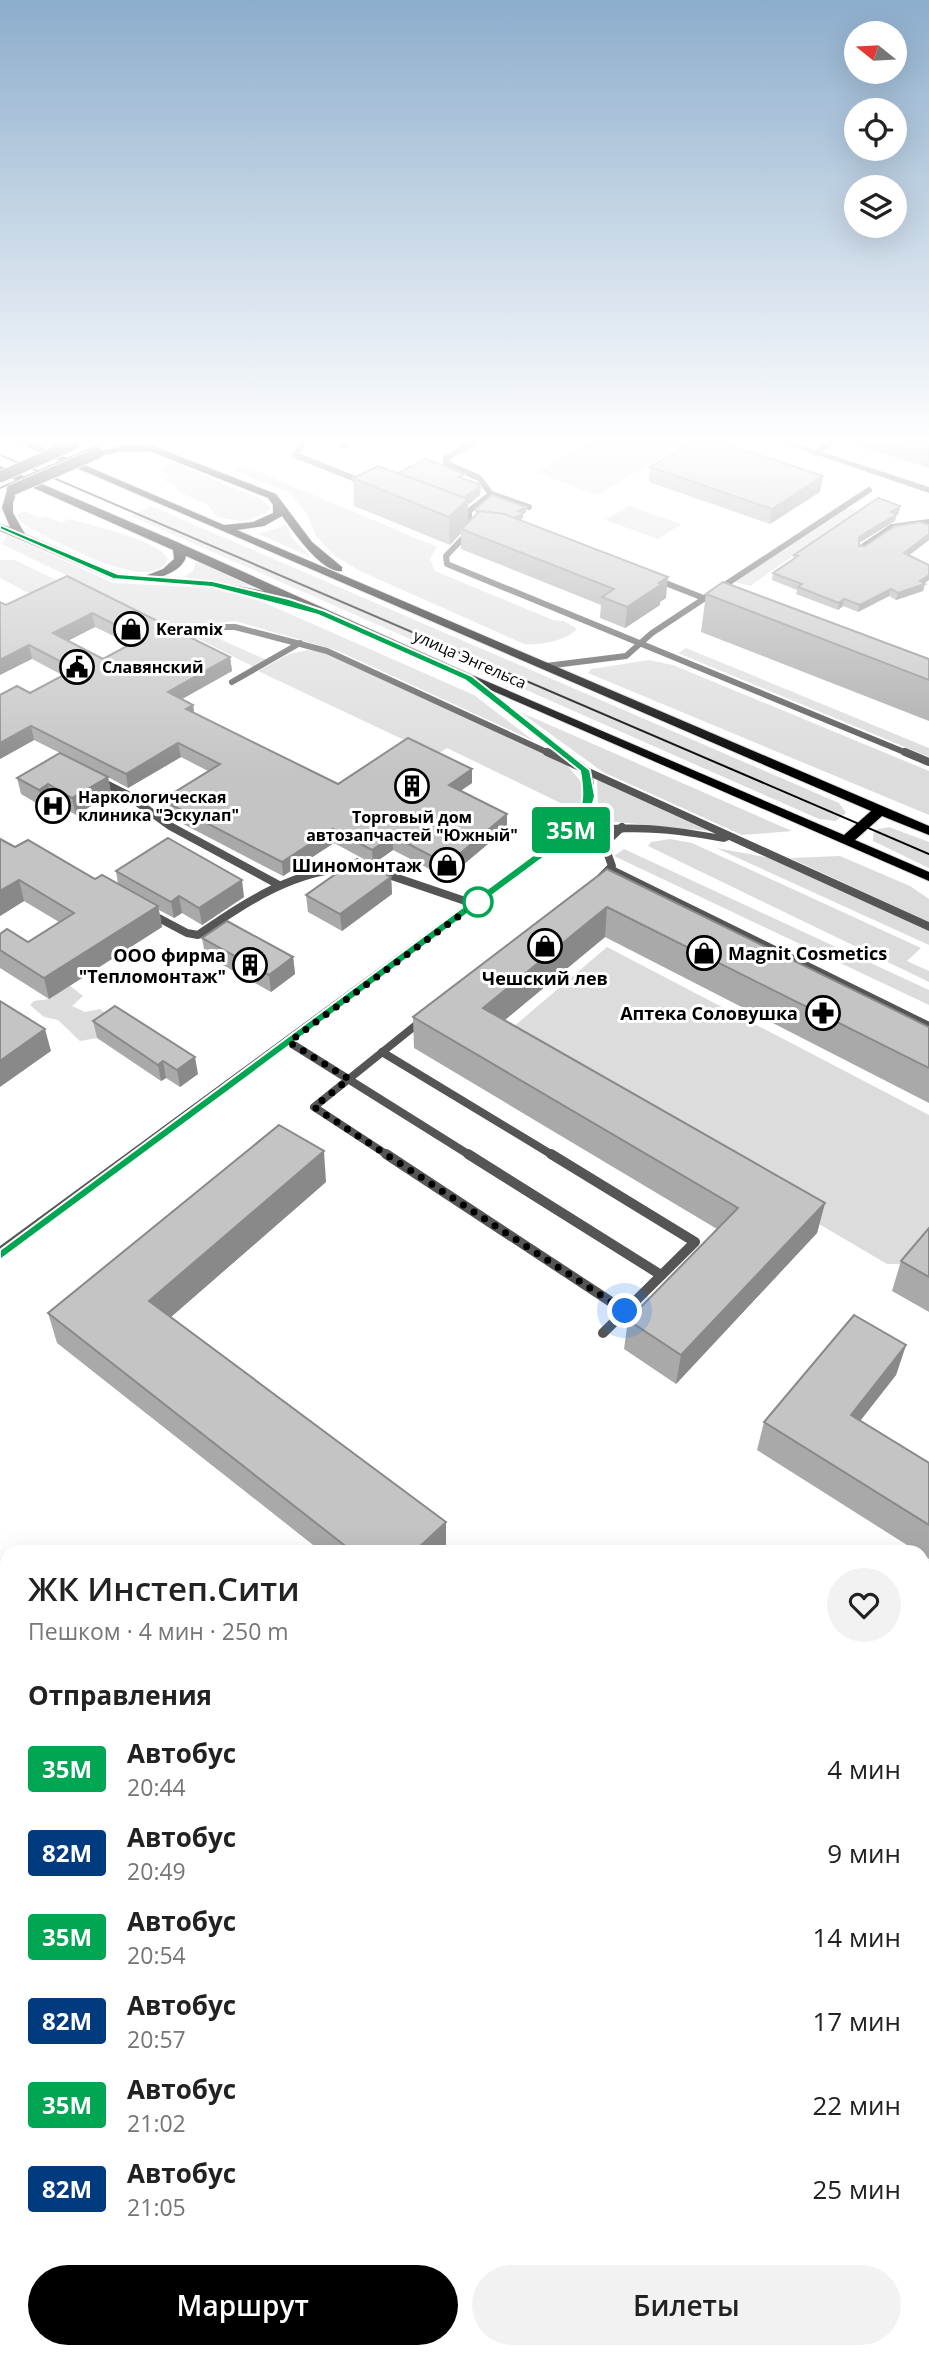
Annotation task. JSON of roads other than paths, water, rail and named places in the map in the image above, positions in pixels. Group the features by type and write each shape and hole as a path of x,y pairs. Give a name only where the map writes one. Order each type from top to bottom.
{"main road":[{"path":"63,553 110,575 234,587 321,613"},
{"path":"142,578 159,574 177,564 180,553"},
{"name":"улица Энгельса","path":"192,553 468,678 929,877"},
{"name":"улица Энгельса","path":"284,553 929,831"},
{"path":"320,553 361,585"},
{"path":"846,841 880,811"}],"street":[{"path":"468,678 584,770 929,927"},
{"path":"0,1254 563,838 577,824 589,804 590,787 584,770"},
{"path":"563,838 586,831 622,827 669,830 745,843"}],"lane":[{"path":"449,553 446,556 447,564 590,622 638,645 929,762"},
{"path":"545,666 626,656 704,598 773,553"},
{"path":"646,575 727,608"},
{"path":"199,627 235,626 340,656 584,770"},
{"path":"232,682 300,643"},
{"path":"94,777 125,794 170,826 279,885"},
{"path":"604,890 592,884 610,869 612,861 604,844 622,827"},
{"path":"139,907 187,933 198,935 279,885 308,873 345,866 362,867 443,891 474,904"},
{"path":"610,869 929,1026"},
{"path":"424,1018 314,1107 625,1311"},
{"path":"289,1042 661,1275"},
{"path":"382,1052 695,1242 603,1333"}],"tram line":[{"path":"228,553 929,854"}],"place":[{"name":"Keramix","path":"131,629"},
{"name":"Славянский","path":"77,667"},
{"name":"Торговый дом автозапчастей \"Южный\"","path":"412,786"},
{"name":"Наркологическая клиника \"Эскулап\"","path":"53,806"},
{"name":"Шиномонтаж","path":"447,865"},
{"name":"Чешский лев","path":"545,946"},
{"name":"Magnit Cosmetics","path":"704,953"},
{"name":"ООО фирма \"Тепломонтаж\"","path":"250,965"},
{"name":"Аптека Соловушка","path":"823,1013"}]}
